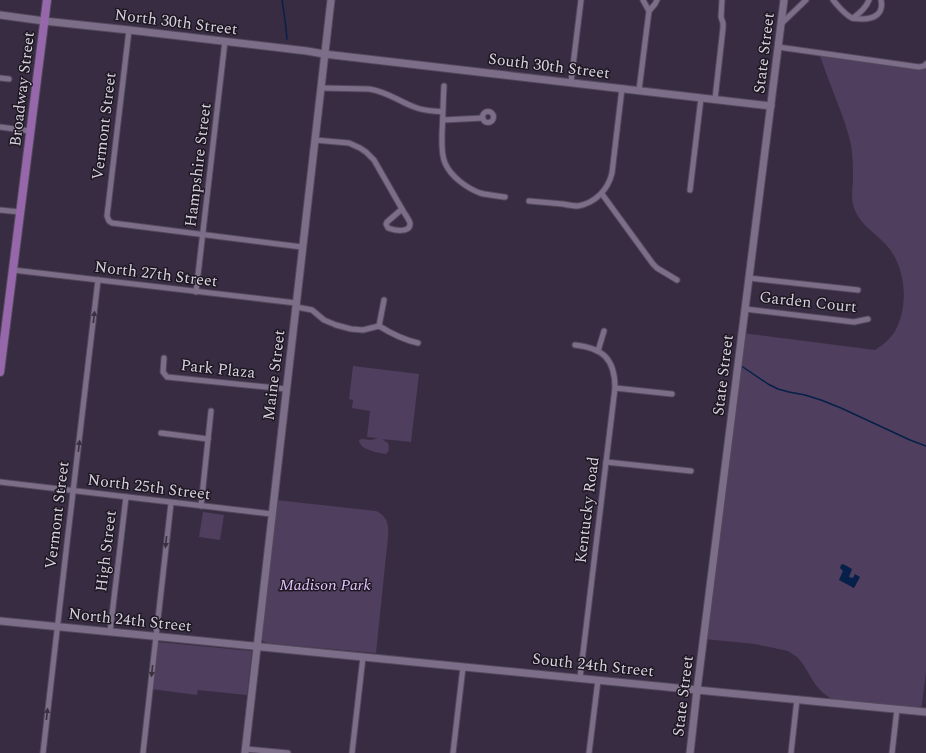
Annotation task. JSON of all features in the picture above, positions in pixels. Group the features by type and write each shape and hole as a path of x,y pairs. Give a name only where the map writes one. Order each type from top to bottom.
{"main road":[{"name":"Broadway Street","path":"0,372 47,0"}],"street":[{"name":"Maine Street","path":"245,751 331,0"},
{"path":"571,82 581,0"},
{"path":"643,0 649,11"},
{"path":"639,90 649,11 657,0"},
{"path":"714,99 723,28 723,23 720,18 722,0"},
{"name":"State Street","path":"690,753 784,0"},
{"path":"781,24 806,0"},
{"path":"833,0 843,12 853,18 863,19 874,17 879,13 882,6 881,0"},
{"path":"853,18 862,11 868,4 869,0"},
{"name":"North 30th Street","path":"0,15 324,54"},
{"name":"Vermont Street","path":"129,30 107,216 109,221 112,223 203,234"},
{"name":"Hampshire Street","path":"196,292 225,41"},
{"path":"778,47 919,67 926,64"},
{"name":"South 30th Street","path":"324,54 771,106"},
{"path":"0,78 9,79"},
{"path":"444,86 442,150 445,164 449,170 464,184 473,190 489,195 505,197"},
{"path":"321,88 377,90 415,108 425,111 442,112"},
{"path":"529,201 576,206 588,203 602,194 609,184 612,174 622,88"},
{"path":"690,190 701,98"},
{"path":"443,120 483,118"},
{"path":"0,127 30,131"},
{"path":"315,140 349,143 366,152 374,160 402,209 410,223 409,228 405,230 388,228 386,224 387,222 402,209"},
{"path":"602,194 653,264 661,271 677,280"},
{"path":"0,210 20,212"},
{"path":"203,234 302,247"},
{"name":"North 27th Street","path":"13,270 296,305 312,310 324,320 347,328 363,330 379,326"},
{"path":"749,278 858,290"},
{"name":"Vermont Street","path":"43,753 98,280"},
{"path":"384,300 379,326 400,338 418,343"},
{"name":"Garden Court","path":"745,309 854,322 868,319"},
{"path":"575,345 590,347 598,351 604,331"},
{"name":"Kentucky Road","path":"580,678 615,388 614,374 611,364 605,356 598,351"},
{"name":"Park Plaza","path":"164,358 163,372 167,377 286,389"},
{"path":"615,388 672,394"},
{"path":"201,506 211,411"},
{"path":"161,433 208,438"},
{"path":"606,462 691,471"},
{"name":"North 25th Street","path":"0,482 272,514"},
{"name":"High Street","path":"110,632 126,497"},
{"path":"143,753 171,503"},
{"name":"North 24th Street","path":"0,621 256,646"},
{"name":"South 24th Street","path":"256,646 926,712"},
{"path":"352,753 363,657"},
{"path":"453,753 463,667"},
{"path":"589,753 598,680"},
{"path":"791,753 797,699"},
{"path":"892,753 897,709"},
{"path":"245,751 288,753"}],"green space":[{"path":"819,53 919,67 926,64 926,672 921,712 843,704 830,698 822,692 815,684 803,664 797,657 788,651 755,644 704,639 742,333 875,350 886,342 893,334 902,311 904,288 899,266 884,242 860,219 853,205 853,168 851,145 844,119"},
{"path":"353,366 419,374 411,442 382,439 388,443 389,448 385,454 369,450 362,446 359,440 360,439 371,440 378,438 367,437 370,411 352,408 353,400 349,399"},
{"name":"Madison Park","path":"276,500 376,511 383,516 387,522 388,537 376,653 267,643 263,641"},
{"path":"203,512 224,515 220,540 199,537"},
{"path":"157,642 252,651 247,695 198,690 197,695 151,689"}],"water":[{"path":"843,564 852,569 849,577 853,578 855,574 860,577 854,588 839,580 843,571 840,568"}],"waterway":[{"path":"282,0 287,39"},
{"path":"740,365 778,389 821,400 926,446"}]}
